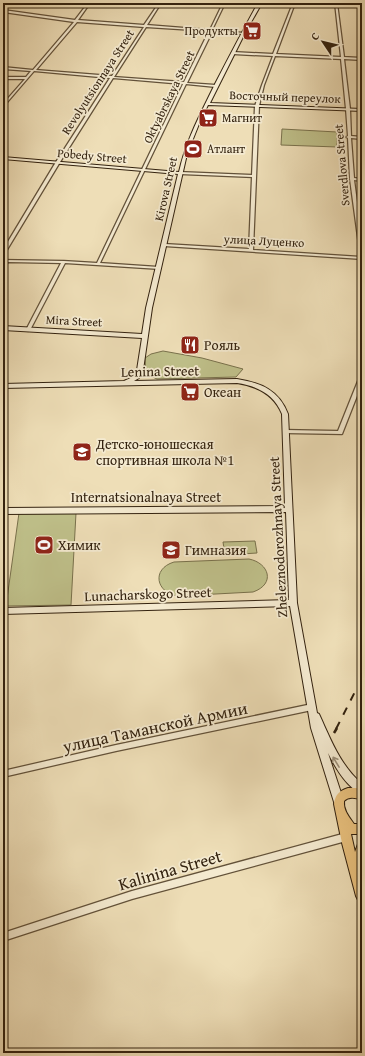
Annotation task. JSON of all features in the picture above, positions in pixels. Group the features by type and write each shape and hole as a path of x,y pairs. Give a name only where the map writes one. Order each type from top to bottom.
{"main road":[{"path":"362,795 348,793 342,797 340,807 350,828 356,830 362,829"},
{"name":"Zheleznodorozhnaya Street","path":"340,807 346,837 361,891"},
{"path":"361,891 359,865 362,848"}],"street":[{"path":"3,106 25,78 76,21 89,3"},
{"name":"Revolyutsionnaya Street","path":"3,253 58,162 160,3"},
{"name":"Oktyabrskaya Street","path":"98,264 187,83 224,3"},
{"name":"Kirova Street","path":"140,370 149,308 165,245 180,173 190,142 242,33 260,3"},
{"path":"251,251 257,106 294,3"},
{"name":"Sverdlova Street","path":"336,3 348,109 348,137 352,179 362,253"},
{"path":"3,11 76,21 242,33"},
{"path":"233,53 362,59"},
{"path":"3,68 216,86"},
{"path":"3,78 25,78"},
{"name":"Восточный переулок","path":"207,104 362,110"},
{"path":"348,137 362,138"},
{"name":"Pobedy Street","path":"3,158 180,173"},
{"path":"180,173 254,176"},
{"path":"352,179 362,180"},
{"name":"улица Луценко","path":"165,245 362,258"},
{"path":"3,268 5,261 64,262 159,268"},
{"path":"28,330 64,262"},
{"name":"Mira Street","path":"3,328 144,336"},
{"path":"140,370 144,377 160,383"},
{"path":"125,384 137,377 140,370"},
{"path":"286,432 340,433 362,377"},
{"name":"Lenina Street","path":"3,386 237,381 255,385 275,396 282,405 285,414 286,432"},
{"name":"Zheleznodorozhnaya Street","path":"286,432 293,603 313,708 315,728 340,807"},
{"name":"Internatsionalnaya Street","path":"3,508 288,507"},
{"name":"Internatsionalnaya Street","path":"3,511 288,507"},
{"name":"Lunacharskogo Street","path":"3,611 293,603"},
{"path":"313,708 326,742 336,762 346,777 362,790"},
{"name":"улица Таманской Армии","path":"3,774 116,748 313,708"},
{"name":"Kalinina Street","path":"3,938 132,895 346,837"}],"green space":[{"path":"282,129 337,132 337,147 281,145"},
{"path":"163,351 202,358 243,369 236,377 157,379 146,374 145,358 151,354"},
{"name":"Химик","path":"19,513 76,513 71,605 6,606"},
{"path":"255,541 257,553 225,555 223,542"},
{"path":"249,559 256,561 261,565 267,574 265,584 253,592 178,596 165,590 161,586 159,580 159,575 162,570 167,565 174,562"}],"railway":[{"path":"336,729 362,678"},
{"path":"334,733 337,728"}],"place":[{"name":"Продукты","path":"252,31"},
{"name":"Магнит","path":"208,118"},
{"name":"Атлант","path":"193,149"},
{"name":"Рояль","path":"190,345"},
{"name":"Океан","path":"190,392"},
{"name":"Детско-юношеская спортивная школа №1","path":"82,452"},
{"name":"Химик","path":"44,545"},
{"name":"Гимназия","path":"171,550"}]}
